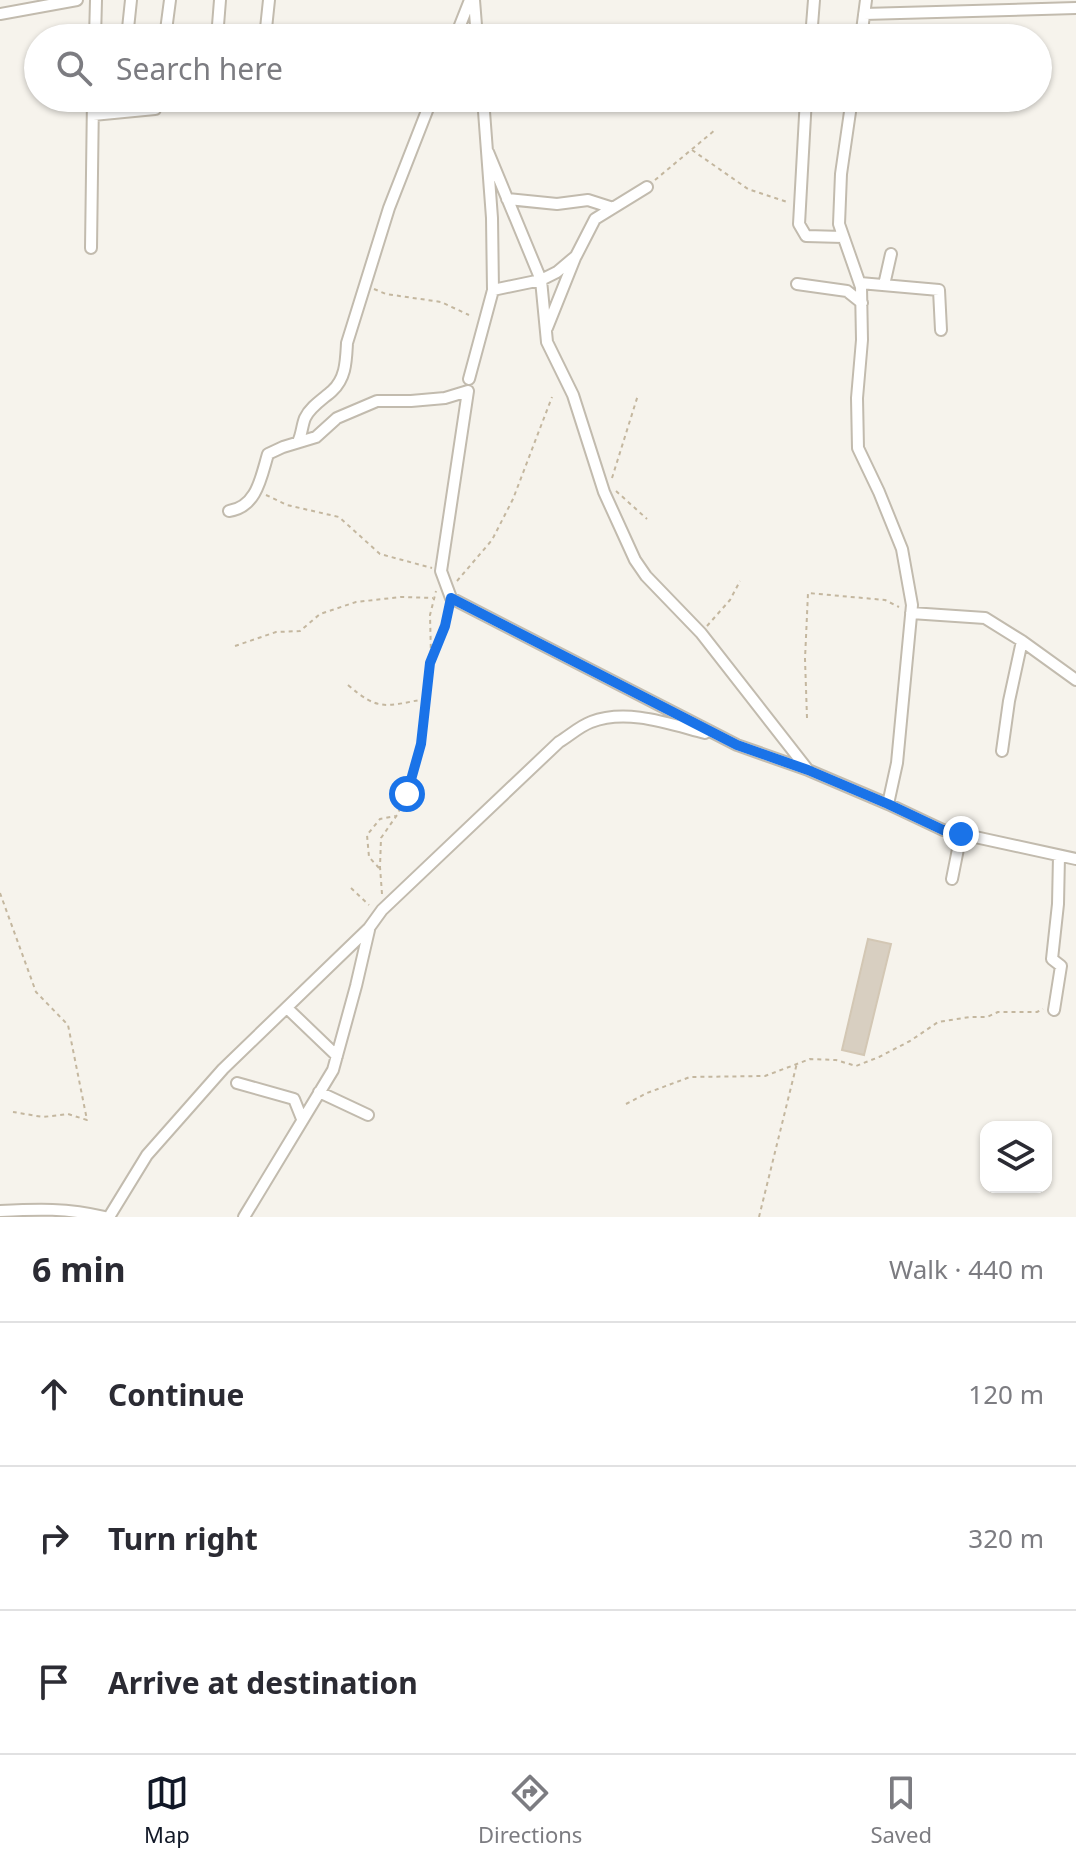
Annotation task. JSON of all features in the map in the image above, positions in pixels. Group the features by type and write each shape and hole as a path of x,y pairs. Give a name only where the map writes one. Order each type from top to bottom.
{"street":[{"path":"0,14 77,0"},
{"path":"95,24 96,0"},
{"path":"128,24 131,0"},
{"path":"167,24 170,0"},
{"path":"218,24 220,0"},
{"path":"266,24 269,0"},
{"path":"812,24 814,0"},
{"path":"863,24 866,0"},
{"path":"460,24 468,2"},
{"path":"468,2 474,24"},
{"path":"864,14 1076,8"},
{"path":"91,248 93,115 124,112"},
{"path":"298,442 306,416 342,378 347,343 389,208 427,112"},
{"path":"469,379 493,290 492,218 484,112"},
{"path":"805,112 799,224 806,236 843,237"},
{"path":"850,112 841,174 839,224 860,283 862,303 858,448 902,549 912,605 897,763 888,804"},
{"path":"488,152 541,280 547,342 573,395 604,492 635,560 646,576 701,633 808,770"},
{"path":"546,330 576,256 595,219 647,187"},
{"path":"507,199 557,204 588,200 613,208"},
{"path":"884,285 891,254"},
{"path":"493,290 541,280 557,272 576,256"},
{"path":"860,283 939,290 941,330"},
{"path":"797,284 847,291 862,303"},
{"path":"229,511 241,508 257,491 268,454 316,437 337,418 377,401 434,399 468,391 441,571 450,594 737,745 808,770 943,830 1076,859"},
{"path":"911,613 985,618 1076,680"},
{"path":"1002,751 1022,641"},
{"path":"0,1211 76,1210 107,1217 147,1155 223,1069 559,742 591,722 618,717 646,719 720,736"},
{"path":"952,879 961,834"},
{"path":"1054,1007 1061,966 1052,959 1059,856"},
{"path":"244,1217 333,1070 369,928"},
{"path":"287,1008 337,1056"},
{"path":"237,1083 294,1099 302,1119"},
{"path":"319,1092 368,1115"}],"path":[{"path":"647,187 715,130"},
{"path":"692,150 748,189 800,206"},
{"path":"365,286 386,294 441,302 469,315"},
{"path":"638,395 609,485 647,519"},
{"path":"430,663 445,626 450,594 492,540 513,499 552,397"},
{"path":"257,491 287,505 339,517 380,554 441,571 430,615 430,663 421,744 407,794 381,838 381,912"},
{"path":"701,633 730,600 740,581"},
{"path":"807,718 805,659 808,593 885,600 911,613"},
{"path":"235,646 276,632 300,631 320,614 356,602 401,597 434,598"},
{"path":"348,685 365,700 384,707 426,699"},
{"path":"380,869 369,857 367,835 380,819 397,815"},
{"path":"351,888 381,912"},
{"path":"0,893 36,992 68,1025 87,1120 68,1114 43,1117 13,1112"},
{"path":"626,1104 690,1077 765,1076 810,1059 836,1060 856,1066 910,1041 938,1022 987,1017 998,1012 1037,1012 1054,1007"},
{"path":"759,1217 797,1062"}],"building":[{"path":"868,939 891,944 864,1055 842,1050"}],"route":[{"path":"407,794 421,744 430,663 445,626 451,598 737,745 808,770 943,830 961,834"}]}
